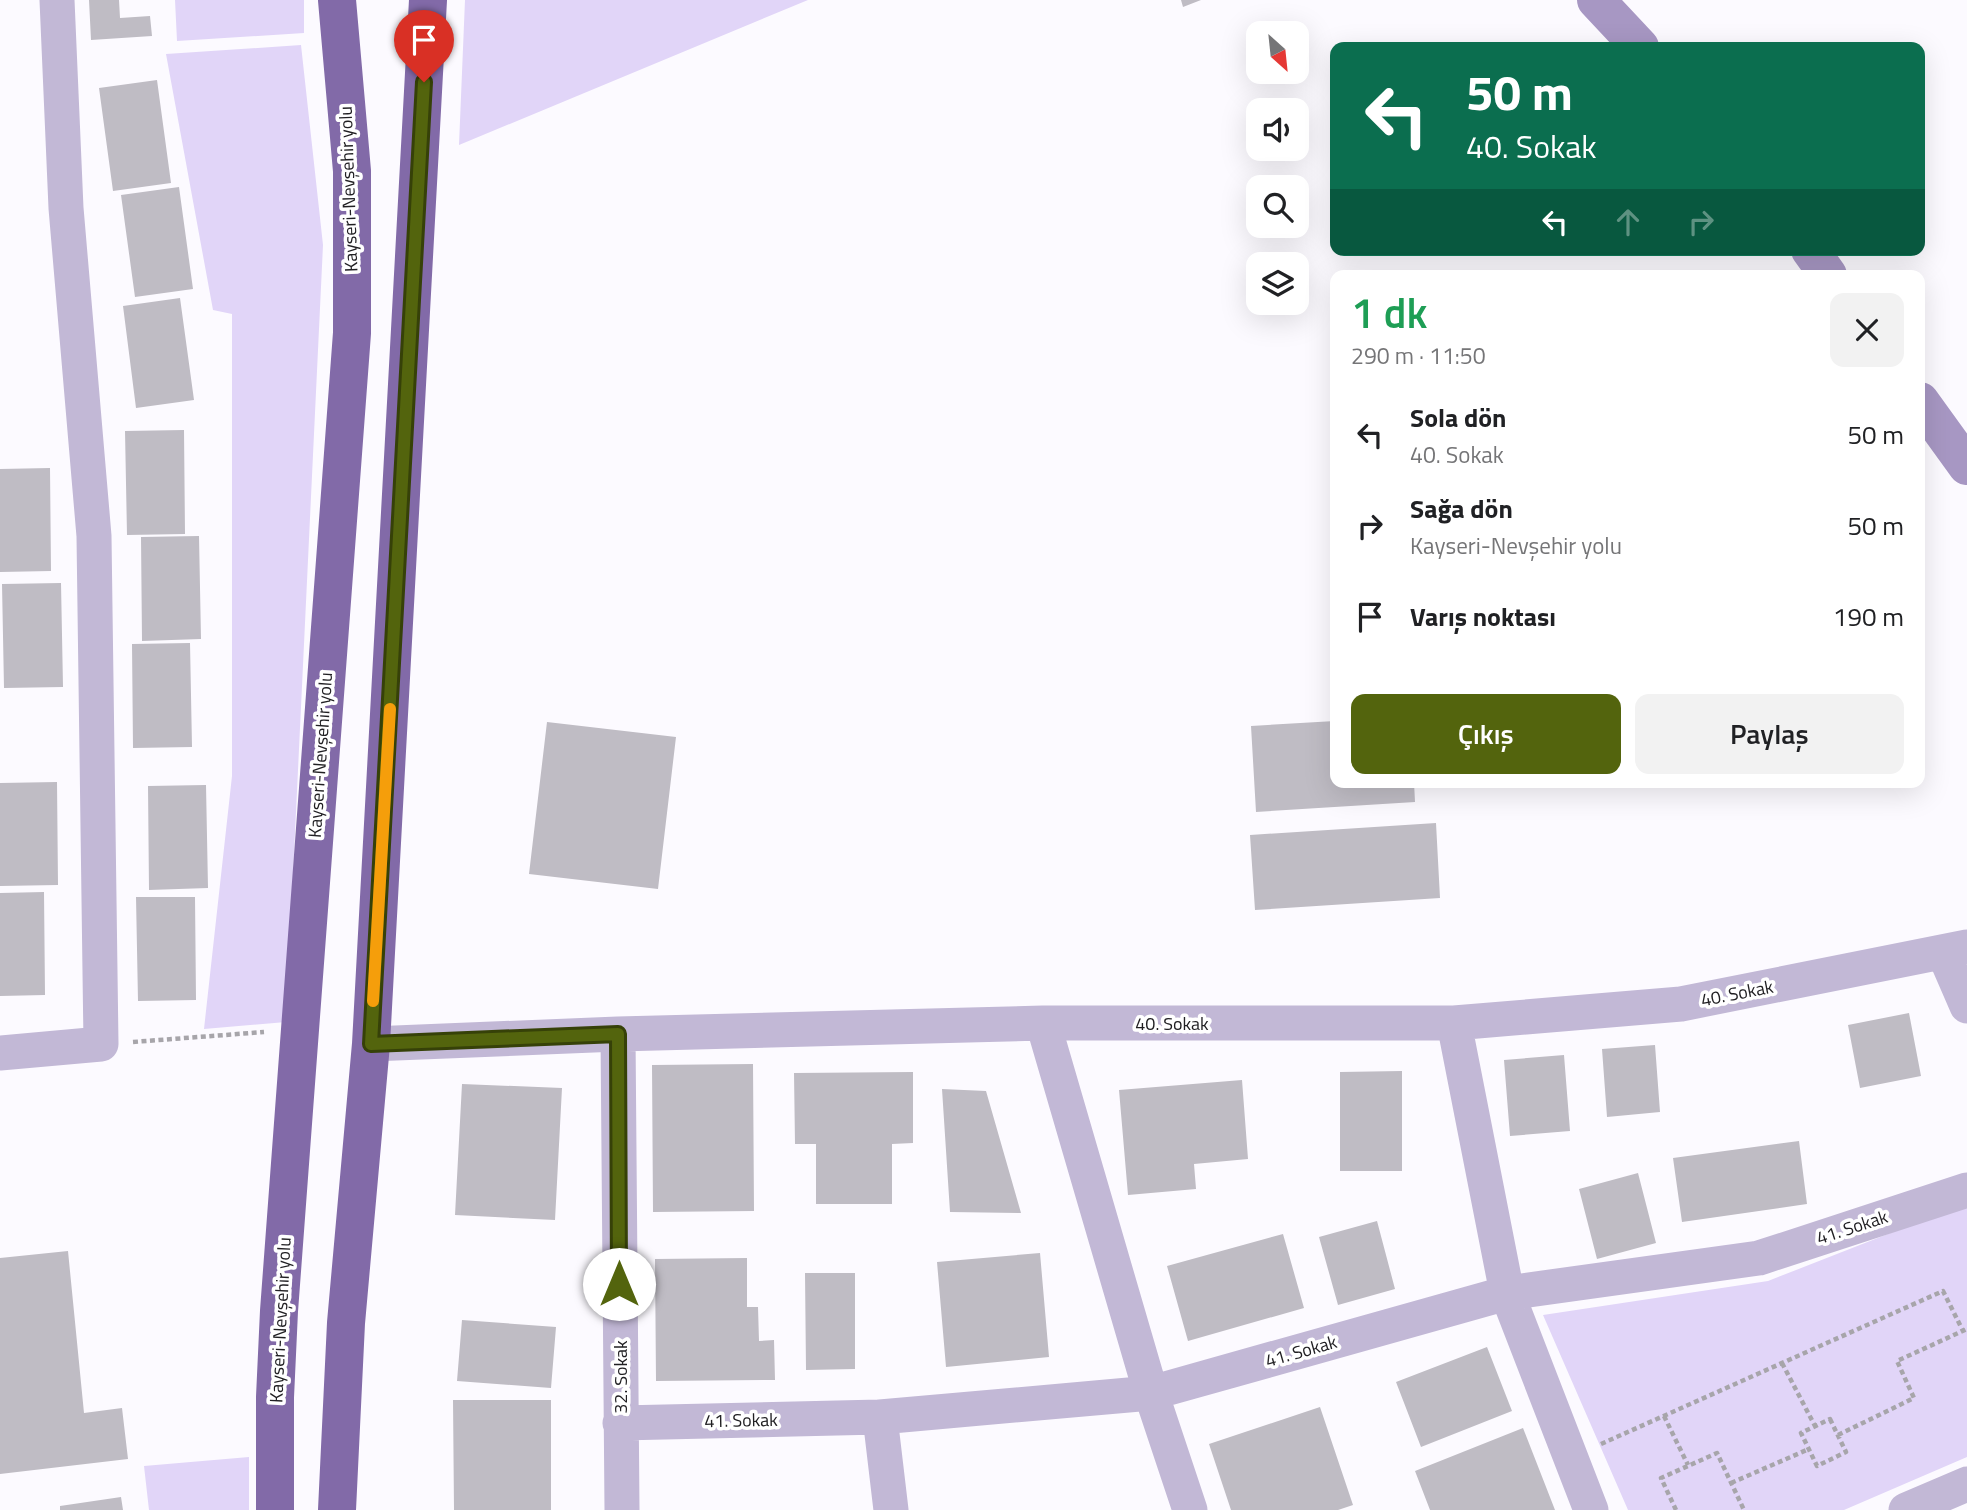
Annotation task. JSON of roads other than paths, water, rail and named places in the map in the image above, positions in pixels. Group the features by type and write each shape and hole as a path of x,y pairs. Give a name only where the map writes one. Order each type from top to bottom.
{"highway":[{"name":"Kayseri-Nevşehir yolu","path":"275,1510 278,1324 352,333 352,171 337,0"},
{"path":"337,1510 346,1323 371,1044 428,0"}],"street":[{"path":"0,1053 101,1044 94,536 66,208 57,0"},
{"path":"1596,0 1635,42"},
{"path":"1632,0 1661,42"},
{"path":"1925,408 1967,466"},
{"path":"1956,950 1967,1006"},
{"name":"40. Sokak","path":"371,1044 618,1034 1043,1023 1454,1023 1681,1004 1956,950"},
{"path":"1043,1023 1151,1393 1190,1510"},
{"path":"1454,1023 1507,1293 1591,1510"},
{"name":"32. Sokak","path":"618,1034 622,1510"},
{"name":"41. Sokak","path":"620,1423 880,1417 1151,1393 1507,1293 1759,1258 1967,1189"},
{"path":"880,1417 891,1510"},
{"path":"1906,1510 1967,1484"}]}
